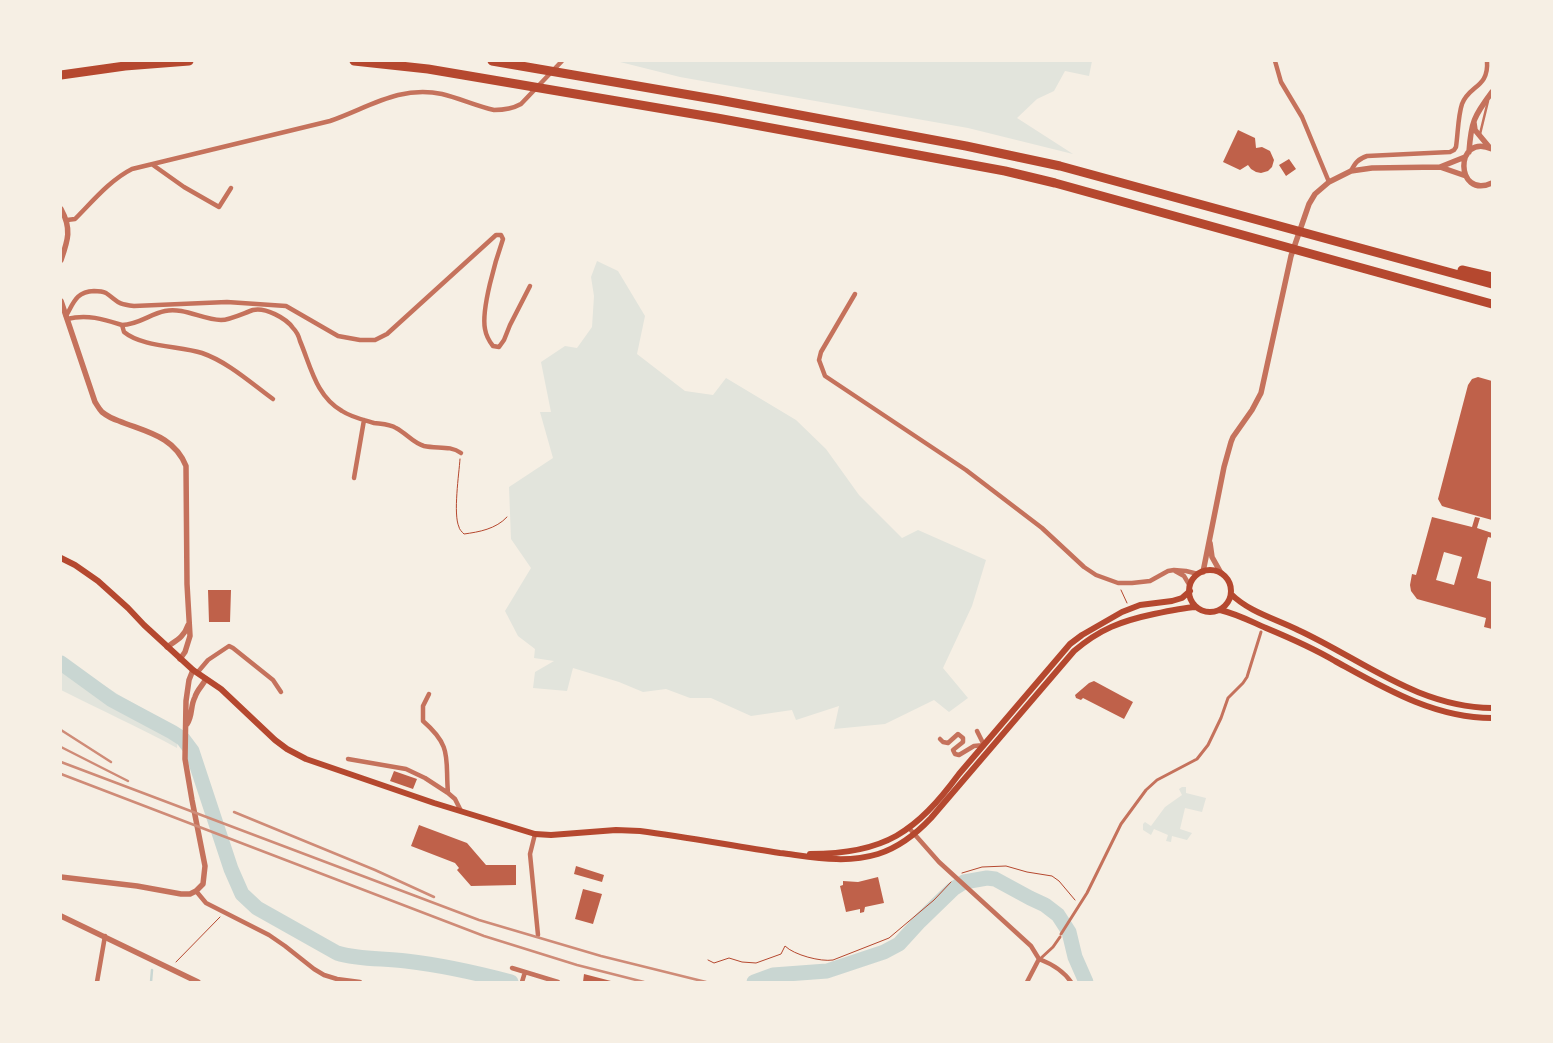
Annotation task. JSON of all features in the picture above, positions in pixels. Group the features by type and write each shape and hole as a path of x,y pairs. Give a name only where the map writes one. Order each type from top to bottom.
{"highway":[{"path":"61,75 126,66 190,61"},
{"path":"354,61 438,70 717,118 1005,171 1302,250 1492,304"},
{"path":"492,61 966,146 1060,166 1492,284"},
{"path":"1366,250 1492,277"}],"main road":[{"path":"61,558 98,581 195,672 221,689 275,740 306,760 461,812 535,834 551,835 616,830 640,831 818,859 855,858 877,854 894,848 914,835 932,818 1074,651 1096,634 1116,624 1185,608 1196,607 1207,612 1220,610 1236,614 1304,644 1373,683 1401,696 1431,708 1463,716 1492,718"},
{"path":"1196,607 1190,597 1193,580 1200,573 1209,571 1221,573 1229,582 1231,594 1229,601 1220,610"},
{"path":"792,854 836,854 874,847 909,828 932,807 1070,644 1094,627 1116,615 1140,605 1182,598 1190,589"},
{"path":"1231,594 1239,601 1274,620 1306,634 1417,693 1457,705 1492,708"},
{"path":"1148,616 1149,608 1155,603"},
{"path":"978,764 984,750 984,745"},
{"path":"959,774 966,779"}],"street":[{"path":"67,220 75,219 123,174 132,169 330,121 388,97 402,94 440,94 494,110 510,109 521,104 562,61"},
{"path":"1275,61 1281,82 1302,117 1329,182"},
{"path":"1351,171 1356,162 1367,156 1450,152 1454,150 1463,101 1486,77 1487,61"},
{"path":"1491,93 1473,120 1463,170 1470,181 1476,184 1492,183"},
{"path":"1473,120 1475,130 1491,149"},
{"path":"1440,167 1479,147 1491,149"},
{"path":"153,165 184,187 219,207 231,188"},
{"path":"856,294 822,352 819,360 825,376 966,470 1042,528 1084,567 1096,575 1118,583 1143,583 1168,571 1200,573 1210,539 1224,467 1231,442 1261,393 1291,256 1309,204 1315,194 1329,182 1351,171 1372,168 1440,167 1466,176"},
{"path":"61,209 67,220 68,239 61,260"},
{"path":"67,317 76,298 81,294 98,291 104,292 122,305 134,306 228,302 286,306 338,336 360,340 375,340 387,334 496,235 501,235 502,239 484,318 487,338 493,346 499,347 530,286"},
{"path":"61,302 95,402 101,411 109,417 161,437 174,447 186,466 188,623 190,636 185,652 180,659"},
{"path":"67,317 95,317 122,325 134,323 165,311 185,312 220,320 229,319 256,309 264,310 285,320 294,328 315,379 327,400 344,412 364,420 395,427 422,445 432,448 455,448 461,453"},
{"path":"122,325 124,332 134,338 214,358 244,377 273,399"},
{"path":"354,478 364,420"},
{"path":"1210,539 1212,557 1221,573"},
{"path":"1174,570 1184,576 1190,589"},
{"path":"167,647 182,637 188,623"},
{"path":"1027,982 1039,960 1053,947 1061,935 1087,893 1121,824 1146,790 1157,780 1197,759 1208,745 1228,698 1247,677 1261,632"},
{"path":"61,878 137,886 181,894 190,894 196,891 203,884 205,866 185,759 186,701 189,680 208,660 229,646 273,680 281,692"},
{"path":"187,724 190,719 195,695 206,679"},
{"path":"429,694 423,706 423,721 438,735 443,744 447,762 448,793"},
{"path":"940,739 948,743 958,734 961,735 963,742 953,750 955,754 959,755 974,746 984,745 977,731"},
{"path":"348,759 406,769 420,775 455,799 461,812"},
{"path":"909,828 956,877 1031,946 1039,960 1052,965 1067,976 1071,982"},
{"path":"535,834 530,857 538,935"},
{"path":"196,891 206,903 269,936 324,975 360,982"},
{"path":"61,916 198,982"},
{"path":"97,982 105,936"},
{"path":"512,968 523,977 558,982"}],"lane":[{"path":"1480,136 1491,93"}],"path":[{"path":"461,453 457,498 459,528 464,534 472,533 496,525 507,518"},
{"path":"1120,589 1127,603"},
{"path":"708,960 714,963 728,958 756,963 781,954 785,946 789,950 827,961 889,938 965,871 996,866 1006,866 1052,876 1059,881 1079,905"},
{"path":"170,969 226,912"}],"shaded area":[{"path":"616,61 1092,61 1089,76 1065,71 1054,91 1037,99 1017,118 1073,154 968,128 680,77"},
{"path":"597,261 618,271 645,316 637,354 685,391 713,395 726,378 796,420 826,449 859,495 902,538 918,530 986,560 972,606 943,668 968,698 949,712 934,700 885,724 834,729 839,706 796,720 792,710 751,716 711,698 690,698 666,689 643,692 619,682 573,668 567,691 533,688 535,672 554,661 534,658 535,649 518,636 505,611 531,568 511,539 509,487 553,458 540,412 551,412 541,362 565,346 577,348 592,327 594,296 591,277"},
{"path":"61,658 119,695 179,729 177,748 61,690"},
{"path":"1186,787 1186,793 1206,798 1202,812 1185,808 1180,829 1192,833 1187,840 1172,836 1171,842 1166,841 1168,835 1154,829 1151,835 1143,830 1145,822 1151,826 1165,807 1182,795 1179,789"}],"building":[{"path":"1238,130 1255,138 1256,148 1262,147 1270,151 1274,160 1272,167 1268,171 1256,172 1248,165 1240,170 1223,162"},
{"path":"1289,159 1296,169 1286,176 1279,165"},
{"path":"1478,377 1492,381 1492,520 1442,506 1438,499 1468,385 1472,379"},
{"path":"1432,517 1472,527 1475,517 1480,518 1477,528 1492,533 1492,538 1488,537 1477,578 1492,582 1492,629 1484,627 1486,618 1417,599 1411,591 1410,585 1412,574 1416,575","holes":["1444,552 1462,557 1454,585 1436,580"]},
{"path":"208,590 231,590 230,622 209,622"},
{"path":"1094,681 1133,702 1124,719 1083,698 1081,700 1076,698 1075,695"},
{"path":"394,771 417,779 413,789 390,781"},
{"path":"419,825 467,843 486,865 516,865 516,885 471,886 457,870 459,868 455,863 411,846"},
{"path":"576,866 604,875 602,882 574,874"},
{"path":"878,877 884,903 865,907 864,912 860,913 860,909 846,912 840,886 843,885 843,881 858,882"},
{"path":"583,889 602,894 593,924 575,919"},
{"path":"584,974 611,981 611,982 583,982"}],"waterway":[{"path":"61,663 112,700 183,739 192,751 231,869 242,894 257,908 337,953 354,957 432,965 472,972 511,982"},
{"path":"754,982 773,975 827,971 884,952 899,944 953,889 964,882 987,878 995,879 1045,905 1058,915 1069,932 1075,957 1086,982"},
{"path":"151,982 152,970"}],"railway":[{"path":"61,730 111,762"},
{"path":"61,747 128,781"},
{"path":"61,762 479,920 601,956 706,982"},
{"path":"61,774 484,936 577,965 644,982"},
{"path":"234,812 375,870 434,897"}]}
